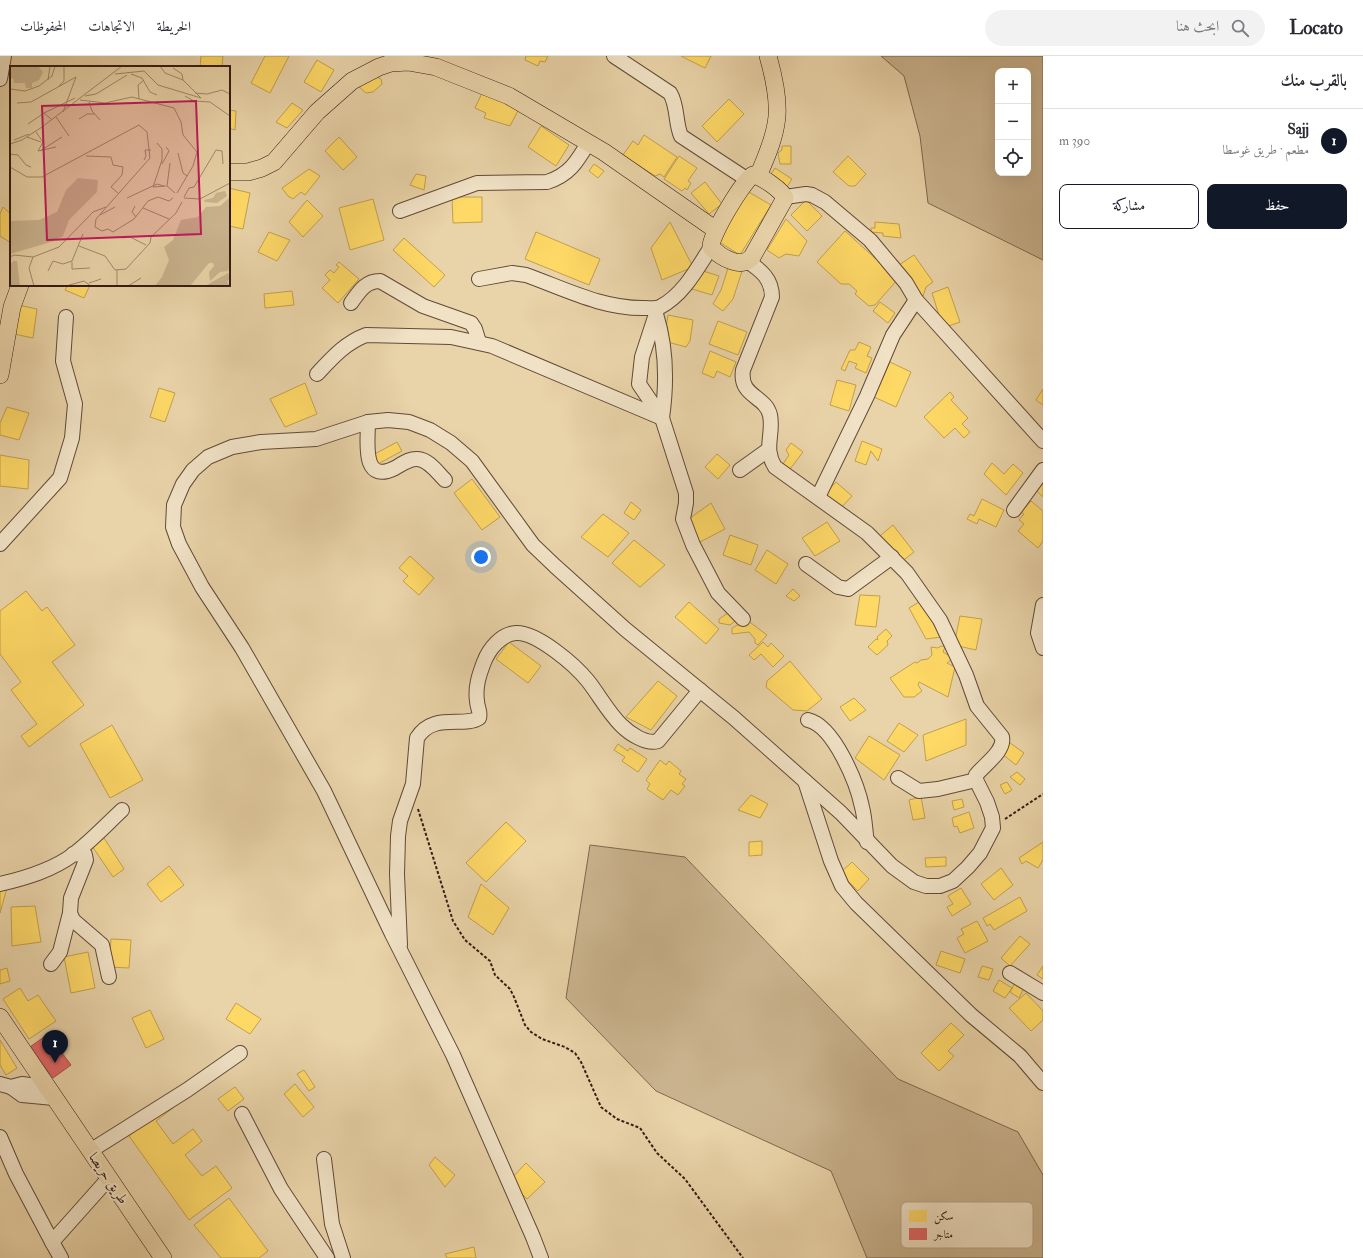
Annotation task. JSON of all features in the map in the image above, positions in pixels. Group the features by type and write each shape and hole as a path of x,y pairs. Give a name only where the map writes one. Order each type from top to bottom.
{"main road":[{"path":"753,178 785,196 752,257 747,261 732,262 711,247 711,242 716,230 753,178 772,144 778,116 776,86 771,58"},
{"path":"230,172 248,172 262,168 274,162 317,112 352,81 373,69 401,61 436,67 509,96 588,143 716,230"},
{"path":"0,375 12,307 20,286"},
{"name":"طريق حريصا","path":"0,1017 163,1258"}],"street":[{"path":"0,79 4,56"},
{"path":"614,56 670,93 674,101 677,128 680,136 753,178"},
{"path":"400,211 477,183 547,182 556,179 567,173 576,164 588,143"},
{"path":"785,196 806,194 812,195 825,202 870,240 906,283 916,300 1043,441"},
{"path":"711,247 685,286 658,311 642,357 639,384 662,418 686,493 683,519 690,538 718,593 742,619"},
{"path":"541,1258 453,1055 324,791 242,648 202,587 179,544 174,527 174,505 183,484 193,470 208,457 232,447 261,442 295,442 316,439 368,422 388,420 410,422 430,430 451,443 476,466 533,545 625,629 700,690 805,780 841,813 867,842 892,866 914,882 926,886 940,886 953,881 980,853 992,828 992,817 987,802 976,780 976,775 1000,749 1003,743 1002,737 977,706 966,675 940,620 906,573 867,533 775,467 770,459 768,450 770,415 766,408 744,385 742,380 743,370 772,297 772,290 768,279 758,268 747,261"},
{"path":"479,278 512,274 526,275 609,305 630,309 658,311"},
{"path":"350,303 366,285 372,281 380,281 423,306 471,323 475,329 479,342"},
{"path":"818,497 867,396 893,335 916,300"},
{"path":"658,311 662,332 666,388 662,418"},
{"path":"0,544 60,478 72,438 75,404 63,361 66,317"},
{"path":"317,374 340,350 353,340 366,335 451,337 492,346 662,418"},
{"path":"368,422 368,459 371,466 378,471 385,472 412,459 419,459 431,466 445,480"},
{"path":"740,470 768,450"},
{"path":"1014,510 1043,470"},
{"path":"806,564 838,587 848,589 892,557"},
{"path":"1043,605 1038,633 1043,648"},
{"path":"400,949 396,874 398,836 400,821 412,790 415,744 420,733 442,722 470,721 479,718 480,713 477,702 476,687 478,678 485,660 499,641 507,635 517,633 528,635 560,653 589,682 621,726 646,742 658,741 700,690"},
{"path":"808,720 812,721 826,733 841,754 862,807 867,842"},
{"path":"898,778 918,791 938,789 976,780"},
{"path":"805,780 830,861 842,886 856,903 971,1015 1020,1056 1043,1083"},
{"path":"0,884 51,868 73,854 122,810"},
{"path":"52,964 60,952 70,913 71,898 86,860 85,855 73,854"},
{"path":"70,913 73,920 102,945 109,977"},
{"path":"1010,973 1043,993"},
{"path":"90,1151 187,1090 240,1053"},
{"path":"6,1085 22,1084 50,1093"},
{"path":"242,1114 281,1189 328,1258"},
{"path":"0,1137 16,1174 61,1258"},
{"path":"324,1160 332,1224 343,1258"},
{"path":"52,1242 109,1178"}],"path":[{"path":"412,790 453,921 458,931 474,948 490,961 495,975 510,990 525,1025 531,1032 575,1053 582,1062 601,1107 617,1119 640,1128 657,1153 685,1179 743,1258"},
{"path":"992,828 1043,794"}],"shaded area":[{"path":"881,56 1043,56 1043,260 928,203 920,136 904,76"},
{"path":"590,845 685,857 898,1079 1018,1132 1043,1175 1043,1258 867,1258 831,1171 656,1091 566,998"}],"building: سكن":[{"path":"201,56 223,56 222,66 200,66"},
{"path":"265,56 289,56 270,93 251,83"},
{"path":"526,56 548,56 545,62 540,61 538,66 525,60"},
{"path":"681,56 711,56 705,68"},
{"path":"317,60 334,70 321,92 304,82"},
{"path":"375,76 381,79 382,84 373,92 366,93 357,85"},
{"path":"483,91 520,107 510,126 484,118 486,113 475,108"},
{"path":"729,99 744,114 717,142 702,126"},
{"path":"292,103 303,110 287,128 276,122"},
{"path":"230,110 236,111 235,130 230,128"},
{"path":"541,126 569,145 556,166 528,147"},
{"path":"644,135 677,157 664,177 660,174 655,176 623,155 633,141 638,145"},
{"path":"339,137 357,157 343,170 325,151"},
{"path":"782,146 791,146 791,164 780,164 778,153 782,150"},
{"path":"679,156 697,168 688,181 691,183 687,190 685,188 682,191 664,179"},
{"path":"848,156 866,174 855,186 849,186 833,172"},
{"path":"594,164 604,171 598,178 589,171"},
{"path":"775,168 792,179 785,190 768,179"},
{"path":"309,169 320,176 305,195 301,192 293,199 288,196 282,188"},
{"path":"416,174 426,176 424,190 410,185"},
{"path":"705,182 722,204 709,214 691,193"},
{"path":"230,188 250,193 243,229 230,226"},
{"path":"747,191 771,205 740,255 716,240"},
{"path":"452,197 482,197 482,222 453,223"},
{"path":"373,199 384,240 350,250 339,208"},
{"path":"307,200 323,216 303,237 289,222"},
{"path":"806,200 822,216 807,231 791,215"},
{"path":"3,207 10,213 10,242 0,236 0,214"},
{"path":"786,219 807,241 799,256 786,254 779,258 767,250"},
{"path":"670,222 693,267 662,280 651,248"},
{"path":"875,222 899,224 901,238 883,236 883,233 871,232 871,228 875,228"},
{"path":"845,231 898,279 875,305 869,306 855,294 857,291 849,284 841,284 817,262"},
{"path":"269,232 290,240 277,261 258,252"},
{"path":"536,232 600,259 589,285 525,259"},
{"path":"404,238 445,275 434,287 393,250"},
{"path":"914,255 933,282 926,287 923,296 915,295 896,267"},
{"path":"339,262 359,279 338,303 322,288 330,280 325,275 330,270 334,273 339,267 336,265"},
{"path":"728,268 742,271 733,299 723,311 713,304 721,290"},
{"path":"700,270 719,276 712,295 689,288"},
{"path":"67,286 90,286 84,298 65,290"},
{"path":"948,287 960,322 943,328 932,293"},
{"path":"292,291 294,305 265,308 264,294"},
{"path":"880,302 895,313 888,323 873,311"},
{"path":"18,305 37,309 33,338 14,334"},
{"path":"668,315 693,320 690,341 686,347 664,341"},
{"path":"718,321 747,332 738,355 709,344"},
{"path":"859,342 871,347 867,356 872,358 866,373 855,368 857,364 849,361 845,371 841,369 850,350 855,350"},
{"path":"710,351 736,362 730,377 717,371 714,378 702,373"},
{"path":"890,362 911,372 896,407 874,397"},
{"path":"837,380 856,385 849,411 830,405"},
{"path":"305,383 317,414 285,427 270,399"},
{"path":"159,388 175,393 165,422 150,417"},
{"path":"1043,389 1043,405 1036,400"},
{"path":"950,392 954,397 951,400 968,418 962,424 970,432 964,438 955,428 944,438 924,417"},
{"path":"7,407 29,413 19,440 0,435 0,423"},
{"path":"862,441 882,449 878,461 871,451 866,465 855,461"},
{"path":"397,442 402,451 376,465 371,456"},
{"path":"791,443 803,452 787,473 781,467 789,455 786,450"},
{"path":"717,454 730,465 718,479 705,467"},
{"path":"0,455 29,460 28,489 0,486"},
{"path":"992,463 1004,474 1013,464 1023,473 1006,495 984,474"},
{"path":"472,479 500,517 482,530 454,493"},
{"path":"836,482 852,496 840,509 825,494"},
{"path":"1043,483 1043,497 1037,491"},
{"path":"982,499 1004,510 996,527 979,519 977,524 967,519 970,514 974,516"},
{"path":"1031,501 1043,511 1043,541 1038,548 1018,531 1024,524 1019,520 1024,514 1021,512"},
{"path":"631,502 641,510 634,520 624,513"},
{"path":"711,503 725,529 696,544 686,521"},
{"path":"603,514 629,533 608,557 581,537"},
{"path":"827,522 840,541 815,556 802,538"},
{"path":"893,525 914,552 901,562 880,536"},
{"path":"730,535 758,545 751,565 723,555"},
{"path":"634,540 665,565 640,587 612,563"},
{"path":"767,550 788,564 776,584 755,570"},
{"path":"410,556 434,578 419,595 403,581 408,576 399,568"},
{"path":"793,589 800,596 794,601 786,596"},
{"path":"26,591 42,611 47,607 75,645 52,662 84,705 29,747 21,736 37,724 11,690 21,682 0,654 0,611"},
{"path":"860,595 880,596 876,627 855,625"},
{"path":"921,601 941,637 926,639 909,608"},
{"path":"689,602 719,629 706,644 675,617"},
{"path":"728,613 735,621 730,625 719,623 719,619"},
{"path":"960,616 982,619 976,650 954,645"},
{"path":"747,620 767,635 758,645 755,643 755,639 749,632 732,634 732,628"},
{"path":"886,629 892,636 887,641 888,645 877,655 868,647 876,639 878,640 877,637"},
{"path":"509,642 541,666 528,683 496,659"},
{"path":"763,642 768,647 771,643 784,656 773,667 761,654 754,660 749,655"},
{"path":"941,646 945,647 943,652 953,658 947,663 955,667 948,697 919,682 918,685 922,691 914,697 904,697 890,678 915,662 917,663 921,660 928,659 932,655 931,647 938,648"},
{"path":"790,661 822,699 807,711 793,710 766,687 767,681"},
{"path":"658,681 677,696 651,730 626,717"},
{"path":"854,698 866,710 850,721 840,707"},
{"path":"966,719 966,745 926,761 923,735"},
{"path":"899,723 918,735 904,752 887,741"},
{"path":"112,725 143,780 110,798 80,744"},
{"path":"869,736 900,755 884,780 855,758"},
{"path":"1006,740 1024,753 1016,765 1001,753"},
{"path":"618,744 628,751 630,748 647,759 638,772 622,761 625,757 614,750"},
{"path":"660,760 666,765 669,761 681,771 679,774 686,779 682,784 685,786 678,795 671,790 663,800 647,789 650,784 646,780"},
{"path":"1017,772 1025,779 1020,785 1010,777"},
{"path":"1007,782 1012,790 1005,794 1000,785"},
{"path":"751,795 768,804 760,818 738,810"},
{"path":"921,797 925,818 913,820 909,800"},
{"path":"962,799 964,807 954,810 952,801"},
{"path":"969,812 974,828 960,833 957,826 954,827 952,818"},
{"path":"506,822 526,841 486,882 466,863"},
{"path":"104,838 124,869 113,877 92,846"},
{"path":"762,841 762,855 749,856 749,842"},
{"path":"1043,842 1043,860 1038,868 1026,861 1022,864 1019,858"},
{"path":"946,857 946,866 926,867 925,858"},
{"path":"852,862 869,879 858,891 840,873"},
{"path":"169,866 184,885 161,902 147,884"},
{"path":"1001,868 1013,885 994,900 981,884"},
{"path":"481,884 509,908 493,935 468,917"},
{"path":"7,888 0,913 0,890"},
{"path":"961,888 971,904 952,916 947,907 953,904 948,896"},
{"path":"1020,897 1027,911 994,930 990,924 987,926 983,918"},
{"path":"35,906 41,942 12,946 11,907"},
{"path":"977,921 988,941 965,953 957,938 964,934 961,929"},
{"path":"1020,936 1030,944 1010,966 1001,958"},
{"path":"111,939 131,940 129,968 109,967"},
{"path":"941,951 965,959 960,973 936,965"},
{"path":"88,952 95,988 71,993 64,957"},
{"path":"982,966 993,969 989,980 978,977"},
{"path":"1043,966 1043,979 1037,975"},
{"path":"7,968 10,981 0,984 0,970"},
{"path":"999,980 1012,988 1005,998 993,991"},
{"path":"1015,983 1024,988 1019,998 1010,992"},
{"path":"20,988 28,1001 38,995 56,1021 29,1039 3,999"},
{"path":"1026,993 1043,1011 1043,1020 1031,1031 1009,1008"},
{"path":"236,1003 261,1019 250,1034 226,1019"},
{"path":"150,1010 164,1039 146,1048 132,1018"},
{"path":"951,1023 964,1035 948,1051 954,1056 939,1071 921,1053"},
{"path":"0,1040 17,1068 6,1075 0,1065"},
{"path":"304,1070 315,1087 309,1091 297,1074"},
{"path":"295,1084 314,1107 303,1117 284,1094"},
{"path":"235,1087 244,1099 228,1111 218,1099"},
{"path":"169,1103 173,1108 156,1121 173,1144 193,1129 202,1141 185,1155 202,1176 216,1166 232,1188 189,1220 129,1136"},
{"path":"435,1157 455,1175 445,1187 429,1165"},
{"path":"526,1163 545,1182 527,1199 509,1181"},
{"path":"229,1198 268,1251 259,1258 221,1258 194,1225"},
{"path":"474,1247 476,1258 447,1258 445,1254"}],"building: متاجر":[{"path":"48,1034 71,1065 53,1078 30,1047"}],"place":[{"name":"Sajj","path":"55,1063"}]}
